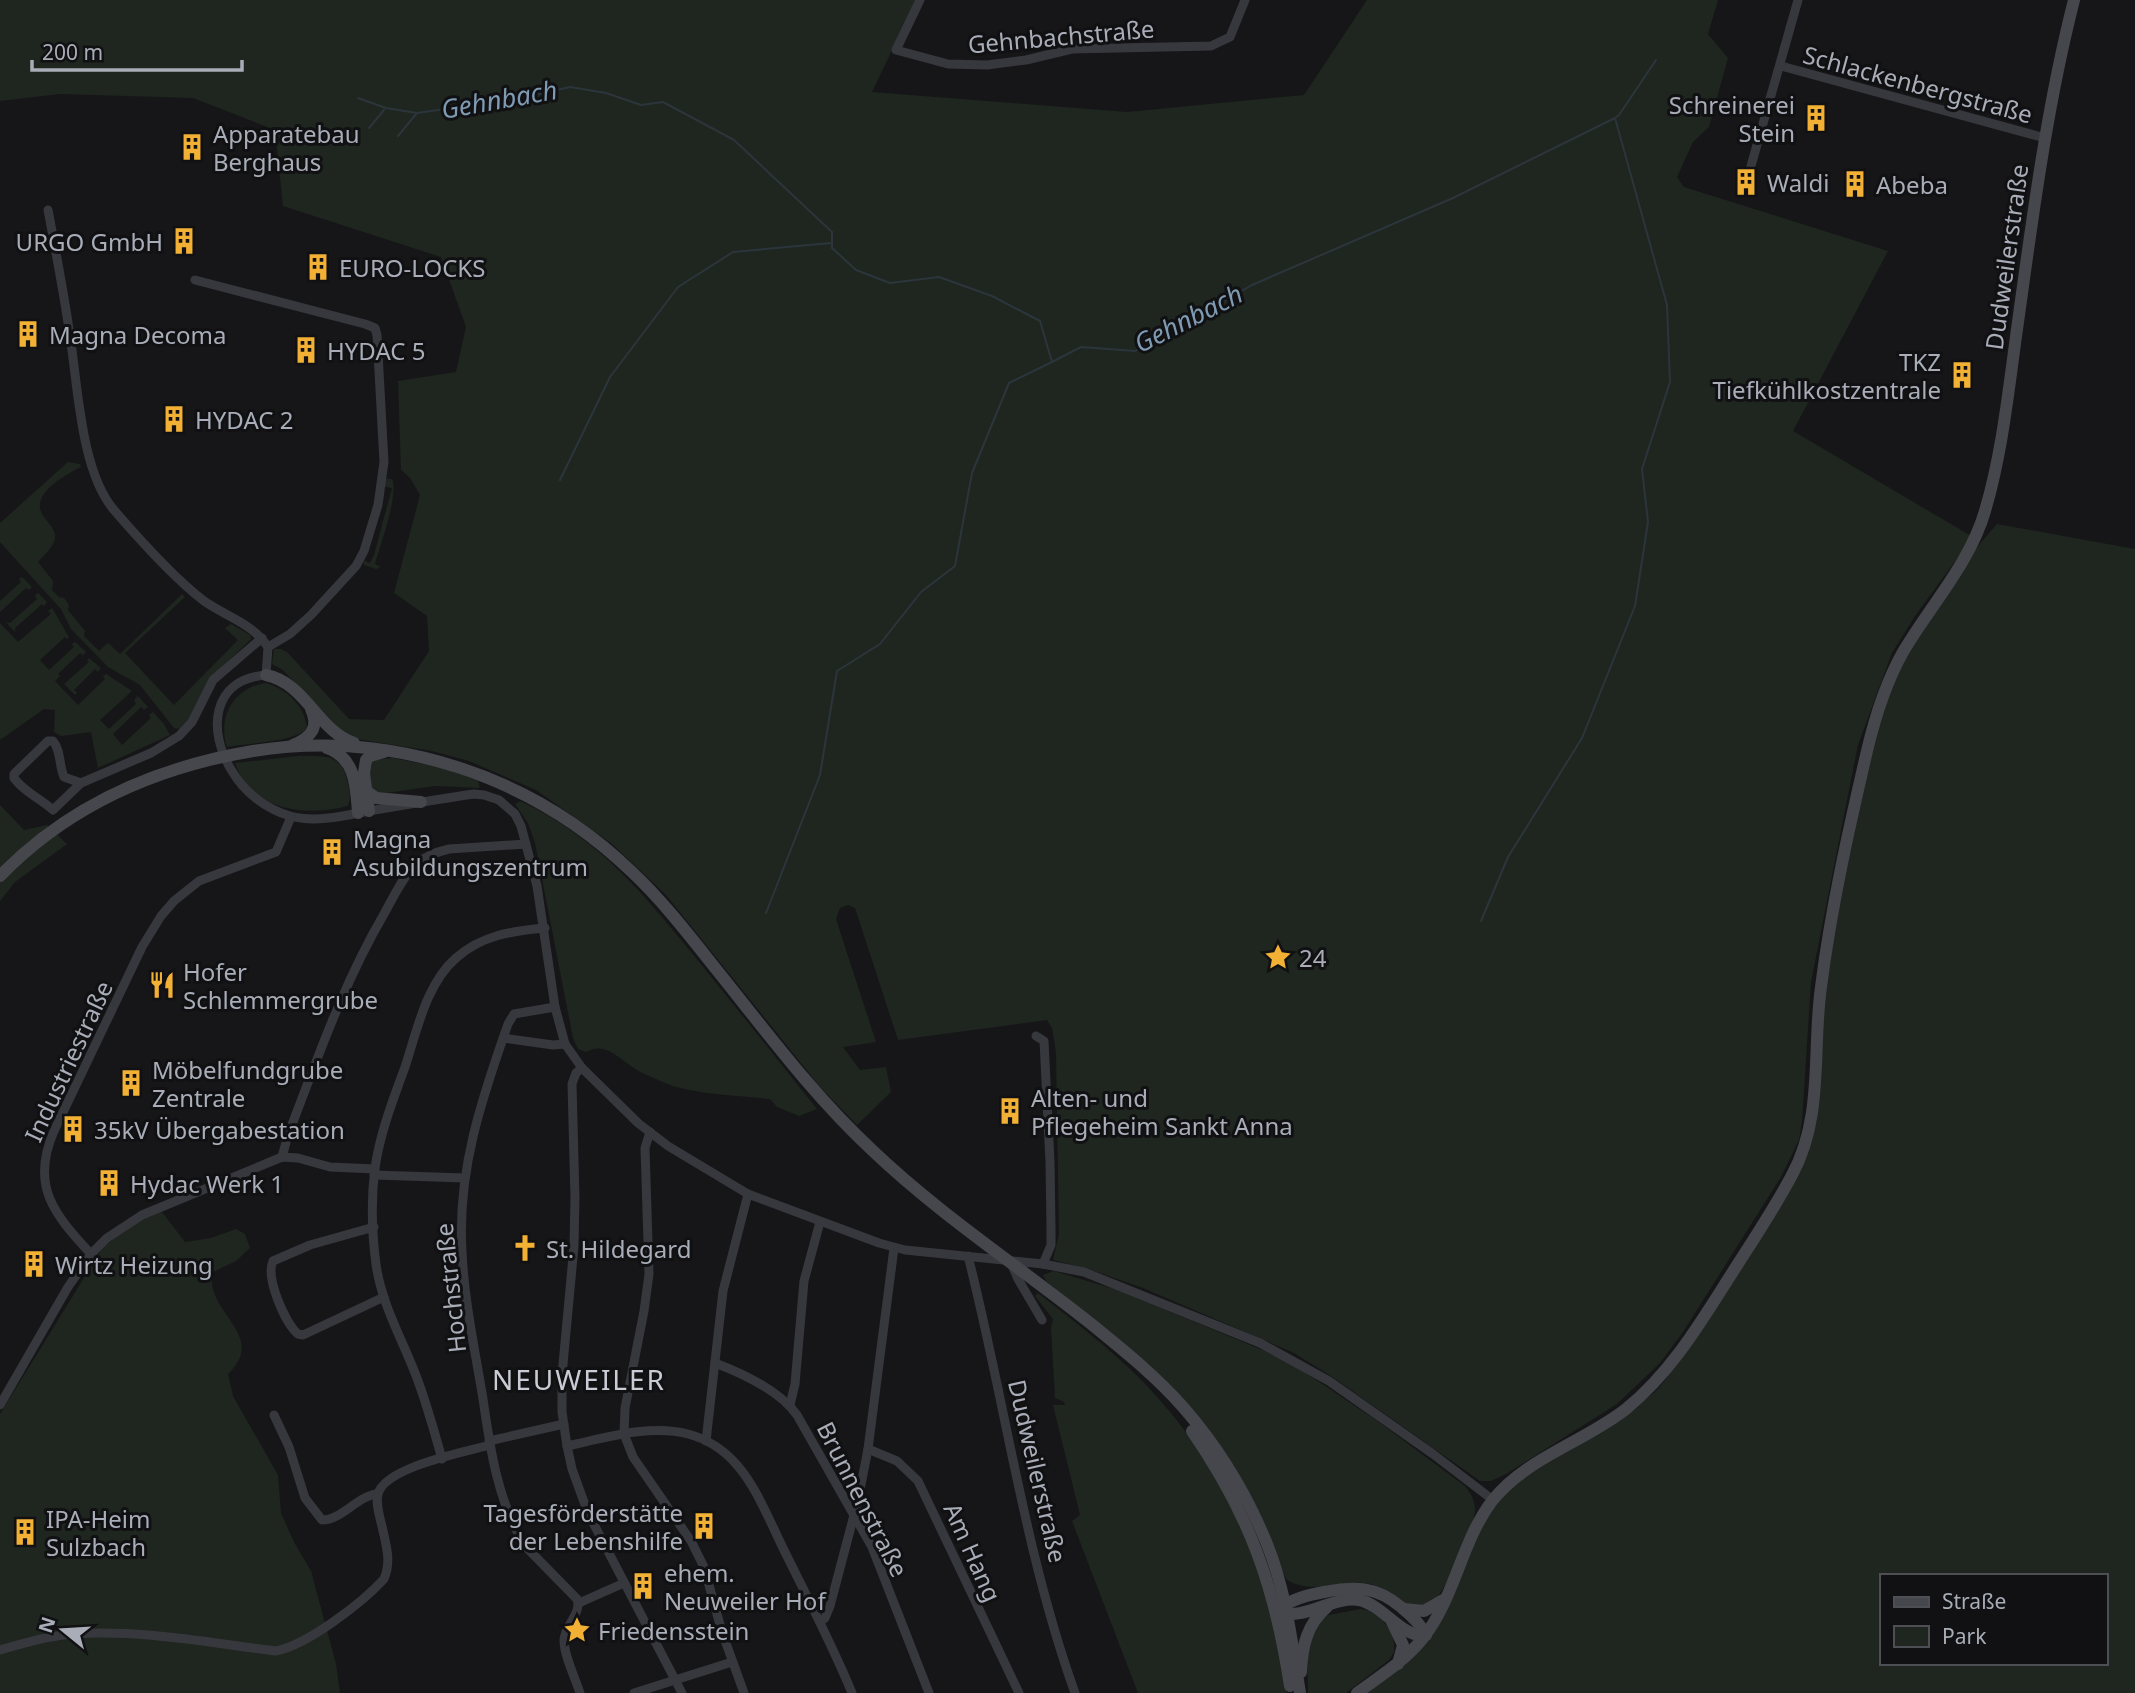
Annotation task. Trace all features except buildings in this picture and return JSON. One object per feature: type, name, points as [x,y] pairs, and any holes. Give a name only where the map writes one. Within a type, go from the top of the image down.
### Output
[{"type":"main road","name":"Dudweilerstraße","points":[[1357,1693],[1398,1664],[1426,1635],[1445,1599],[1475,1529],[1493,1500],[1517,1477],[1541,1460],[1620,1413],[1664,1372],[1708,1310],[1802,1156],[1813,1113],[1818,1014],[1827,945],[1873,727],[1899,659],[1967,553],[1983,520],[1993,481],[2045,138],[2057,68],[2074,0]]},
{"type":"main road","points":[[266,675],[288,682],[338,736],[364,747]]},
{"type":"main road","points":[[286,747],[303,741],[314,729],[316,719],[308,704]]},
{"type":"main road","points":[[317,745],[338,752],[349,764],[364,812]]},
{"type":"main road","points":[[0,876],[47,834],[88,807],[131,785],[207,760],[286,747],[364,747],[451,764],[504,784],[555,812],[599,843],[634,873],[804,1078],[870,1148],[941,1210],[1124,1351],[1182,1405],[1218,1453],[1258,1524],[1277,1576],[1292,1693]]},
{"type":"main road","points":[[364,812],[366,760],[375,754],[395,751]]},
{"type":"main road","points":[[366,791],[376,799],[421,802]]},
{"type":"main road","points":[[1124,1351],[1177,1411],[1222,1477],[1255,1544],[1282,1610],[1301,1693]]},
{"type":"main road","points":[[1277,1576],[1295,1590],[1314,1594]]},
{"type":"main road","points":[[1282,1610],[1314,1594],[1346,1587],[1367,1588],[1387,1595],[1418,1622],[1426,1635]]},
{"type":"main road","points":[[1404,1609],[1424,1611],[1445,1599]]},
{"type":"main road","points":[[1282,1610],[1359,1600],[1372,1605],[1413,1635],[1426,1635]]},
{"type":"main road","points":[[1301,1693],[1301,1666],[1308,1631],[1331,1603]]},
{"type":"main road","points":[[1387,1616],[1402,1640],[1398,1664]]},
{"type":"street","name":"Gehnbachstraße","points":[[920,0],[896,50],[948,64],[987,65],[1072,50],[1211,46],[1230,37],[1245,0]]},
{"type":"street","name":"Schlackenbergstraße","points":[[1751,166],[1798,0]]},
{"type":"street","name":"Schlackenbergstraße","points":[[1781,66],[2045,138]]},
{"type":"street","points":[[48,210],[93,477],[103,495],[184,584],[205,601],[246,624],[268,647],[266,675],[243,679],[232,687],[220,707],[217,731],[227,763],[239,781],[267,806],[291,817],[323,818],[474,794],[484,794],[499,800],[515,814],[526,844],[545,928],[555,1007],[565,1044],[582,1068],[650,1132],[676,1151],[748,1194],[894,1248],[1043,1264],[1084,1272],[1284,1354],[1329,1381],[1493,1500]]},
{"type":"street","points":[[195,280],[365,324],[375,328],[377,335],[384,462],[378,505],[365,551],[355,566],[310,615],[290,634],[268,647]]},
{"type":"street","points":[[80,783],[64,777],[60,769],[57,746],[53,741],[48,741],[14,774],[15,780],[27,793],[39,798],[53,810],[80,783],[151,753],[179,736],[192,722],[213,680],[262,638]]},
{"type":"street","name":"Industriestraße","points":[[91,1254],[51,1204],[43,1173],[44,1158],[54,1131],[142,947],[161,916],[174,901],[199,881],[276,852],[291,817]]},
{"type":"street","points":[[282,1157],[288,1135],[350,979],[408,873],[426,856],[449,849],[526,844]]},
{"type":"street","points":[[442,1459],[424,1398],[384,1297],[376,1264],[375,1172],[386,1122],[437,981],[455,958],[483,940],[516,931],[545,928]]},
{"type":"street","name":"Hochstraße","points":[[555,1007],[514,1014],[511,1018],[474,1128],[465,1178],[461,1229],[463,1261],[489,1443],[503,1495],[519,1536],[531,1554],[566,1586],[579,1603]]},
{"type":"street","points":[[1036,1035],[1044,1041],[1050,1162],[1051,1245],[1043,1264]]},
{"type":"street","points":[[503,1038],[553,1045],[565,1044]]},
{"type":"street","points":[[582,1068],[576,1073],[572,1084],[575,1234],[562,1375],[567,1446],[587,1513],[682,1693]]},
{"type":"street","points":[[650,1132],[645,1148],[648,1283],[625,1408],[624,1434],[633,1457],[691,1541],[711,1590],[744,1693]]},
{"type":"street","points":[[0,1405],[68,1287],[91,1254],[107,1238],[142,1215],[282,1157],[298,1158],[330,1167],[465,1178]]},
{"type":"street","points":[[706,1441],[726,1274],[748,1194]]},
{"type":"street","points":[[790,1405],[795,1384],[804,1281],[820,1222]]},
{"type":"street","points":[[374,1227],[310,1245],[274,1261],[270,1271],[279,1302],[298,1334],[303,1335],[384,1297]]},
{"type":"street","points":[[820,1622],[830,1606],[854,1518],[868,1449],[894,1248]]},
{"type":"street","name":"Dudweilerstraße","points":[[968,1256],[1019,1494],[1075,1693]]},
{"type":"street","points":[[1011,1261],[1018,1279],[1042,1320]]},
{"type":"street","name":"Brunnenstraße","points":[[715,1363],[769,1390],[790,1405],[805,1427],[872,1548],[929,1693]]},
{"type":"street","points":[[274,1415],[289,1447],[305,1498],[322,1520],[330,1520],[364,1498],[377,1494],[392,1475],[489,1443],[564,1424]]},
{"type":"street","points":[[567,1446],[624,1434],[661,1431],[678,1432],[706,1441],[725,1452],[746,1477],[820,1622],[852,1693]]},
{"type":"street","name":"Am Hang","points":[[868,1449],[897,1461],[908,1469],[922,1488],[1015,1691]]},
{"type":"street","points":[[0,1650],[50,1637],[90,1634],[119,1634],[276,1651],[291,1646],[333,1621],[384,1579],[388,1560],[377,1494]]},
{"type":"street","points":[[580,1693],[564,1643],[565,1634],[579,1603],[624,1583]]},
{"type":"street","points":[[634,1693],[732,1662]]},
{"type":"green space","points":[[0,0],[916,0],[872,92],[1127,112],[1304,95],[1367,0],[1718,0],[1708,34],[1728,58],[1709,127],[1693,142],[1677,177],[1684,187],[1888,251],[1793,431],[1973,537],[1915,616],[1892,653],[1858,745],[1811,982],[1799,1140],[1781,1177],[1683,1332],[1660,1363],[1617,1404],[1506,1474],[1491,1481],[1480,1481],[1294,1353],[1143,1288],[1089,1269],[1053,1260],[1059,1234],[1056,1052],[1052,1028],[1047,1020],[898,1040],[855,908],[848,905],[840,908],[836,919],[876,1042],[843,1047],[860,1070],[886,1067],[891,1092],[857,1125],[821,1088],[666,895],[612,844],[536,790],[469,761],[432,751],[344,737],[283,670],[272,664],[274,649],[287,652],[349,719],[384,720],[429,651],[427,616],[394,593],[420,495],[410,478],[401,470],[398,381],[456,372],[466,327],[441,257],[283,206],[275,130],[193,98],[60,94],[0,101]]},
{"type":"green space","points":[[68,462],[80,464],[81,467],[48,489],[40,502],[41,512],[54,531],[55,538],[50,550],[38,562],[53,581],[52,590],[64,598],[69,605],[68,610],[85,631],[84,636],[99,651],[108,643],[120,654],[182,594],[185,597],[125,653],[174,705],[238,640],[225,628],[231,624],[250,635],[251,639],[210,679],[189,721],[181,729],[174,728],[140,685],[108,667],[71,629],[61,609],[0,542],[0,523]]},
{"type":"green space","points":[[382,478],[392,479],[393,496],[375,564],[381,567],[376,569],[364,565],[363,560],[370,563],[374,555],[392,488],[381,486]]},
{"type":"green space","points":[[1997,524],[2135,549],[2135,1693],[1366,1693],[1405,1665],[1477,1532],[1498,1499],[1523,1478],[1634,1410],[1659,1388],[1685,1353],[1799,1173],[1830,946],[1875,735],[1897,672],[1976,548]]},
{"type":"green space","points":[[22,577],[32,587],[29,590],[26,588],[0,612],[0,601],[21,582],[19,579]]},
{"type":"green space","points":[[38,593],[47,602],[15,628],[15,632],[6,622],[10,623],[37,599],[35,596]]},
{"type":"green space","points":[[52,608],[69,637],[65,637],[40,660],[49,670],[74,647],[72,644],[75,642],[86,652],[83,655],[80,653],[58,674],[60,676],[55,681],[78,705],[105,679],[103,676],[106,674],[132,691],[100,720],[109,729],[136,704],[134,700],[138,696],[148,707],[144,710],[141,707],[113,734],[122,745],[151,718],[149,715],[153,712],[170,735],[98,768],[91,732],[61,736],[54,732],[55,710],[44,709],[0,740],[0,623],[18,642],[51,614],[48,611]]},
{"type":"green space","points":[[89,658],[101,668],[98,672],[95,669],[74,690],[77,693],[75,695],[64,684],[89,662]]},
{"type":"green space","points":[[266,683],[281,689],[294,699],[303,713],[307,728],[302,733],[283,739],[227,747],[224,725],[231,705],[245,690]]},
{"type":"green space","points":[[298,756],[331,758],[342,767],[350,795],[348,806],[315,811],[282,807],[253,792],[235,763]]},
{"type":"green space","points":[[393,758],[444,768],[478,781],[480,788],[435,786],[372,795],[369,765],[373,760]]},
{"type":"green space","points":[[520,801],[575,833],[620,871],[700,963],[817,1109],[799,1116],[777,1107],[770,1099],[684,1089],[643,1073],[606,1050],[600,1048],[586,1052],[578,1049],[573,1038],[535,843],[528,823],[515,804]]},
{"type":"green space","points":[[0,805],[24,830],[47,825],[67,844],[15,882],[0,901]]},
{"type":"green space","points":[[162,1212],[185,1242],[211,1238],[236,1229],[245,1234],[250,1248],[236,1261],[213,1272],[212,1287],[217,1300],[241,1340],[242,1351],[238,1362],[228,1374],[233,1396],[278,1475],[281,1513],[311,1571],[336,1664],[340,1693],[0,1693],[0,1414],[100,1252],[128,1228]]},
{"type":"green space","points":[[1054,1271],[1117,1290],[1265,1351],[1300,1369],[1376,1420],[1465,1486],[1474,1503],[1474,1518],[1457,1562],[1435,1600],[1429,1605],[1413,1606],[1371,1584],[1307,1587],[1287,1580],[1221,1452],[1078,1308],[1046,1281],[1043,1275]]},
{"type":"green space","points":[[1038,1293],[1129,1368],[1167,1408],[1216,1478],[1230,1502],[1259,1570],[1273,1622],[1287,1693],[1138,1693],[1072,1521],[1080,1515],[1053,1405],[1065,1405],[1055,1398],[1051,1328],[1053,1319],[1035,1296]]},
{"type":"green space","points":[[1360,1609],[1381,1618],[1386,1624],[1394,1644],[1394,1652],[1389,1660],[1346,1693],[1308,1693],[1307,1643],[1324,1616]]},
{"type":"waterway","name":"Gehnbach","points":[[358,98],[386,108],[417,113],[516,99],[570,87],[606,93],[641,105],[663,102],[734,140],[832,232],[832,248],[856,270],[890,283],[939,277],[992,296],[1040,321],[1052,362],[1081,347],[1135,351],[1252,285],[1453,198],[1615,118],[1656,60]]},
{"type":"waterway","points":[[369,128],[384,110]]},
{"type":"waterway","points":[[398,136],[417,113]]},
{"type":"waterway","points":[[1481,921],[1508,857],[1582,738],[1635,606],[1648,522],[1642,469],[1670,382],[1667,305],[1615,118]]},
{"type":"waterway","points":[[560,480],[610,377],[678,287],[733,252],[831,243]]},
{"type":"waterway","points":[[766,913],[820,775],[837,671],[880,644],[921,592],[955,566],[972,473],[1009,383],[1052,362]]},
{"type":"place","name":"Schreinerei Stein","points":[[1816,118]]},
{"type":"place","name":"Apparatebau Berghaus","points":[[192,147]]},
{"type":"place","name":"Waldi","points":[[1746,182]]},
{"type":"place","name":"Abeba","points":[[1855,184]]},
{"type":"place","name":"URGO GmbH","points":[[184,241]]},
{"type":"place","name":"EURO-LOCKS","points":[[318,267]]},
{"type":"place","name":"Magna Decoma","points":[[28,334]]},
{"type":"place","name":"HYDAC 5","points":[[306,350]]},
{"type":"place","name":"TKZ Tiefkühlkostzentrale","points":[[1962,375]]},
{"type":"place","name":"HYDAC 2","points":[[174,419]]},
{"type":"place","name":"Magna Asubildungszentrum","points":[[332,852]]},
{"type":"place","name":"24","points":[[1278,957]]},
{"type":"place","name":"Hofer Schlemmergrube","points":[[162,985]]},
{"type":"place","name":"Möbelfundgrube Zentrale","points":[[131,1083]]},
{"type":"place","name":"Alten- und Pflegeheim Sankt Anna","points":[[1010,1111]]},
{"type":"place","name":"35kV Übergabestation","points":[[73,1129]]},
{"type":"place","name":"Hydac Werk 1","points":[[109,1183]]},
{"type":"place","name":"St. Hildegard","points":[[525,1248]]},
{"type":"place","name":"Wirtz Heizung","points":[[34,1264]]},
{"type":"place","name":"Tagesförderstätte der Lebenshilfe","points":[[704,1526]]},
{"type":"place","name":"IPA-Heim Sulzbach","points":[[25,1532]]},
{"type":"place","name":"ehem. Neuweiler Hof","points":[[643,1586]]},
{"type":"place","name":"Friedensstein","points":[[577,1630]]},
{"type":"district","name":"NEUWEILER","points":[[579,1379]]}]
